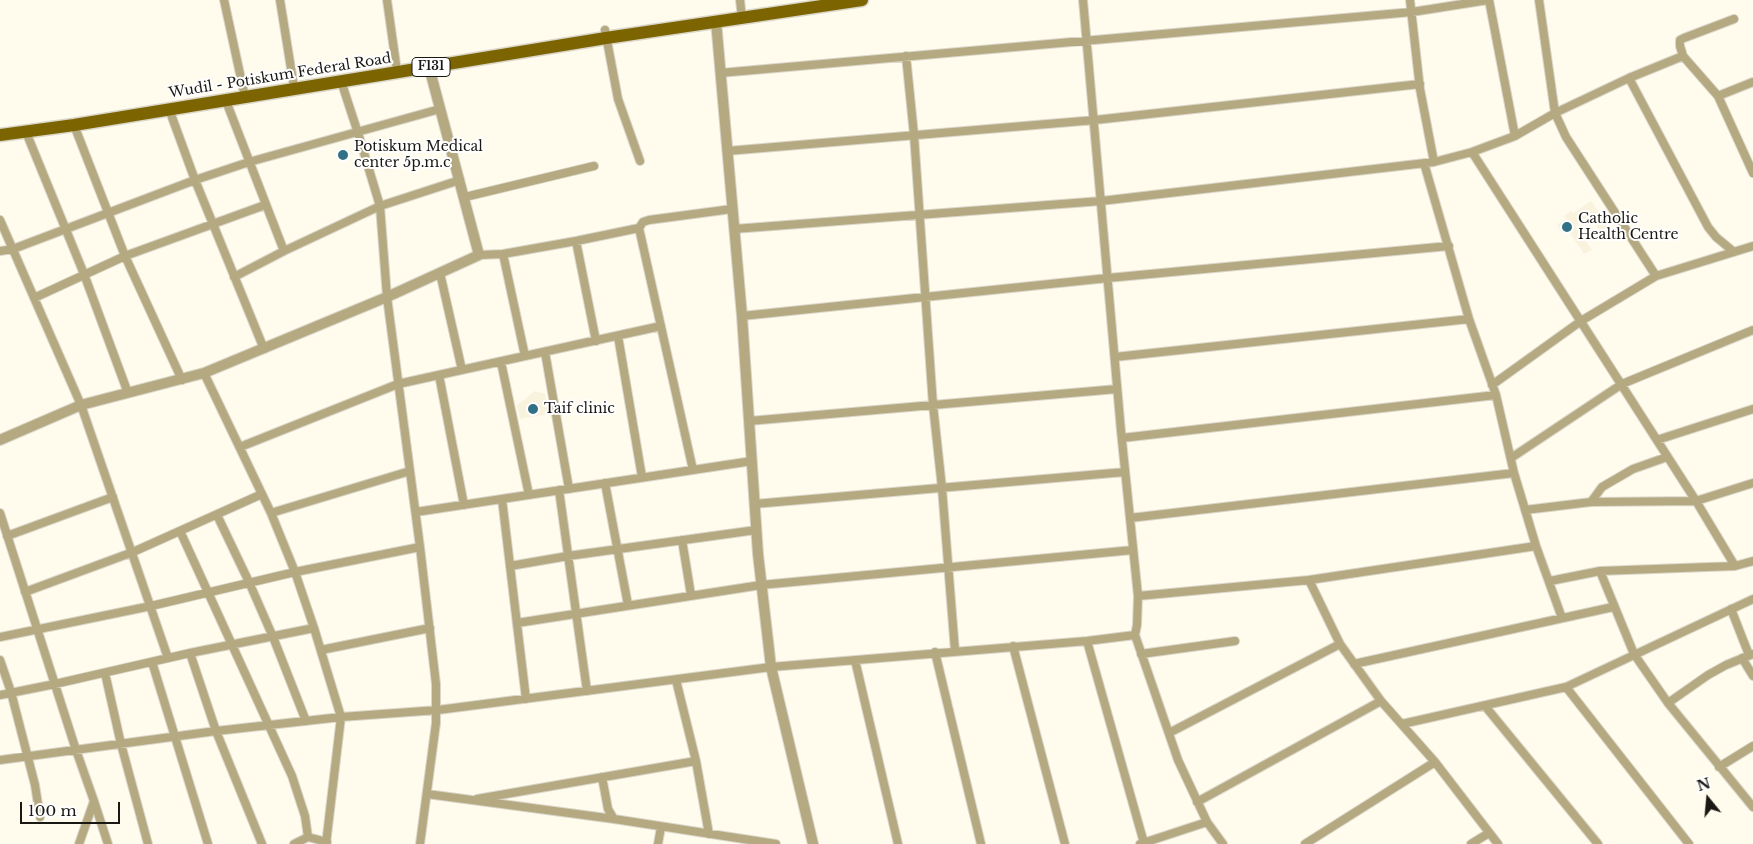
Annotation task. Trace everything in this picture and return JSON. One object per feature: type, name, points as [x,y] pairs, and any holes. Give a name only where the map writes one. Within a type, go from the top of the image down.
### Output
[{"type":"main road","name":"Wudil - Potiskum Federal Road","points":[[0,127],[341,81],[429,67],[741,9],[808,0]]},
{"type":"main road","name":"Wudil - Potiskum Federal Road","points":[[0,134],[74,125],[226,101],[244,93],[293,81],[396,64],[605,34],[716,21],[741,9],[862,0]]},
{"type":"street","points":[[224,0],[244,93]]},
{"type":"street","points":[[280,0],[293,81]]},
{"type":"street","points":[[387,0],[396,64]]},
{"type":"street","points":[[1083,0],[1125,472],[1138,596],[1135,635],[1178,760],[1207,822],[1223,844]]},
{"type":"street","points":[[1410,0],[1420,84],[1434,162]]},
{"type":"street","points":[[720,73],[1412,12],[1488,0],[1515,136]]},
{"type":"street","points":[[1539,0],[1555,113],[1566,137],[1656,276]]},
{"type":"street","points":[[1734,19],[1680,40],[1683,56],[1718,96],[1753,173]]},
{"type":"street","points":[[716,21],[742,316],[761,585],[771,667],[814,844]]},
{"type":"street","points":[[605,34],[618,99],[640,161]]},
{"type":"street","points":[[906,56],[914,135],[933,405],[942,488],[955,651]]},
{"type":"street","points":[[734,229],[1102,201],[1434,162],[1472,152],[1515,136],[1555,113],[1683,56]]},
{"type":"street","points":[[429,67],[479,255]]},
{"type":"street","points":[[1630,78],[1708,227],[1716,237],[1734,252]]},
{"type":"street","points":[[341,81],[380,206],[387,297],[430,628],[438,710],[420,844]]},
{"type":"street","points":[[1718,96],[1753,82]]},
{"type":"street","points":[[727,151],[1095,120],[1420,84]]},
{"type":"street","points":[[226,101],[284,251]]},
{"type":"street","points":[[168,109],[212,224],[264,349]]},
{"type":"street","points":[[0,251],[13,249],[195,180],[249,162],[440,110]]},
{"type":"street","points":[[74,125],[125,256],[182,380]]},
{"type":"street","points":[[26,132],[84,274],[128,393]]},
{"type":"street","points":[[1472,152],[1622,384],[1735,566]]},
{"type":"street","points":[[1424,163],[1470,319],[1496,396],[1514,473],[1525,510],[1562,618]]},
{"type":"street","points":[[465,197],[594,166]]},
{"type":"street","points":[[234,277],[284,251],[380,206],[460,180]]},
{"type":"street","points":[[34,298],[125,256],[265,205]]},
{"type":"street","points":[[0,440],[81,405],[204,373],[387,297],[479,255],[503,254],[576,242],[639,228],[643,222],[649,220],[732,209]]},
{"type":"street","points":[[0,220],[81,405],[168,658]]},
{"type":"street","points":[[639,228],[693,470]]},
{"type":"street","points":[[576,242],[596,340]]},
{"type":"street","points":[[742,316],[1108,278],[1449,246]]},
{"type":"street","points":[[1492,385],[1581,321],[1656,276],[1753,246]]},
{"type":"street","points":[[503,254],[526,356]]},
{"type":"street","points":[[440,273],[462,370]]},
{"type":"street","points":[[1115,357],[1470,319]]},
{"type":"street","points":[[240,447],[398,384],[661,326]]},
{"type":"street","points":[[1511,458],[1622,384],[1753,330]]},
{"type":"street","points":[[618,336],[642,477]]},
{"type":"street","points":[[545,352],[569,488]]},
{"type":"street","points":[[501,362],[529,494]]},
{"type":"street","points":[[204,373],[272,513],[314,628],[341,717],[326,843],[308,837],[294,844]]},
{"type":"street","points":[[439,375],[464,504]]},
{"type":"street","points":[[749,421],[1118,389]]},
{"type":"street","points":[[1122,438],[1496,396]]},
{"type":"street","points":[[1657,440],[1753,409]]},
{"type":"street","points":[[1591,502],[1602,487],[1633,469],[1667,456]]},
{"type":"street","points":[[416,512],[752,461]]},
{"type":"street","points":[[272,513],[410,471]]},
{"type":"street","points":[[754,504],[1125,472]]},
{"type":"street","points":[[1130,518],[1514,473]]},
{"type":"street","points":[[605,483],[628,605]]},
{"type":"street","points":[[1525,510],[1591,502],[1696,501],[1753,483]]},
{"type":"street","points":[[558,490],[587,691]]},
{"type":"street","points":[[25,592],[133,552],[262,494]]},
{"type":"street","points":[[7,536],[113,496]]},
{"type":"street","points":[[502,499],[526,699]]},
{"type":"street","points":[[0,513],[36,629],[108,844]]},
{"type":"street","points":[[217,515],[250,582],[306,721]]},
{"type":"street","points":[[510,566],[756,530]]},
{"type":"street","points":[[180,531],[295,783],[305,816],[308,837]]},
{"type":"street","points":[[682,540],[691,595]]},
{"type":"street","points":[[1138,596],[1309,580],[1536,546]]},
{"type":"street","points":[[0,637],[151,606],[295,572],[420,547]]},
{"type":"street","points":[[517,623],[761,585],[1133,550]]},
{"type":"street","points":[[1550,581],[1600,571],[1735,566],[1753,560]]},
{"type":"street","points":[[1600,571],[1613,607],[1634,654],[1668,704],[1753,807]]},
{"type":"street","points":[[1309,580],[1340,644],[1354,664],[1381,701],[1435,762],[1498,844]]},
{"type":"street","points":[[1402,724],[1566,687],[1753,599]]},
{"type":"street","points":[[1354,664],[1613,607]]},
{"type":"street","points":[[1731,609],[1753,676]]},
{"type":"street","points":[[0,695],[314,628]]},
{"type":"street","points":[[321,650],[430,628]]},
{"type":"street","points":[[0,760],[28,758],[216,731],[341,717],[438,710],[771,667],[934,652],[1087,641],[1135,635]]},
{"type":"street","points":[[1087,641],[1142,843],[1207,822]]},
{"type":"street","points":[[1141,654],[1235,641]]},
{"type":"street","points":[[1169,732],[1340,644]]},
{"type":"street","points":[[1014,646],[1065,844]]},
{"type":"street","points":[[934,652],[981,844]]},
{"type":"street","points":[[190,653],[216,731],[262,844]]},
{"type":"street","points":[[1668,704],[1708,675],[1748,656]]},
{"type":"street","points":[[0,660],[11,692],[35,785],[40,817]]},
{"type":"street","points":[[855,660],[898,844]]},
{"type":"street","points":[[152,662],[208,844]]},
{"type":"street","points":[[105,672],[148,844]]},
{"type":"street","points":[[676,680],[696,761],[709,834]]},
{"type":"street","points":[[1566,687],[1689,844]]},
{"type":"street","points":[[1197,802],[1381,701]]},
{"type":"street","points":[[1485,706],[1598,844]]},
{"type":"street","points":[[1719,767],[1753,746]]},
{"type":"street","points":[[470,800],[696,761]]},
{"type":"street","points":[[1305,844],[1435,762]]},
{"type":"street","points":[[602,777],[608,809],[614,819]]},
{"type":"street","points":[[427,794],[614,819],[776,844]]},
{"type":"street","points":[[80,844],[94,801]]},
{"type":"street","points":[[658,844],[661,827]]},
{"type":"street","points":[[1471,844],[1489,833]]},
{"type":"shaded area","name":"Catholic Health Centre","points":[[1591,201],[1615,235],[1606,240],[1590,215],[1575,225],[1592,250],[1584,254],[1568,230],[1562,232],[1557,225],[1566,219],[1564,216],[1571,211],[1573,213]]},
{"type":"shaded area","name":"Taif clinic","points":[[535,391],[545,394],[548,414],[520,419],[517,405]]},
{"type":"place","name":"Potiskum Medical center 5p.m.c","points":[[343,155]]},
{"type":"place","name":"Catholic Health Centre","points":[[1567,227]]},
{"type":"place","name":"Taif clinic","points":[[533,409]]}]
